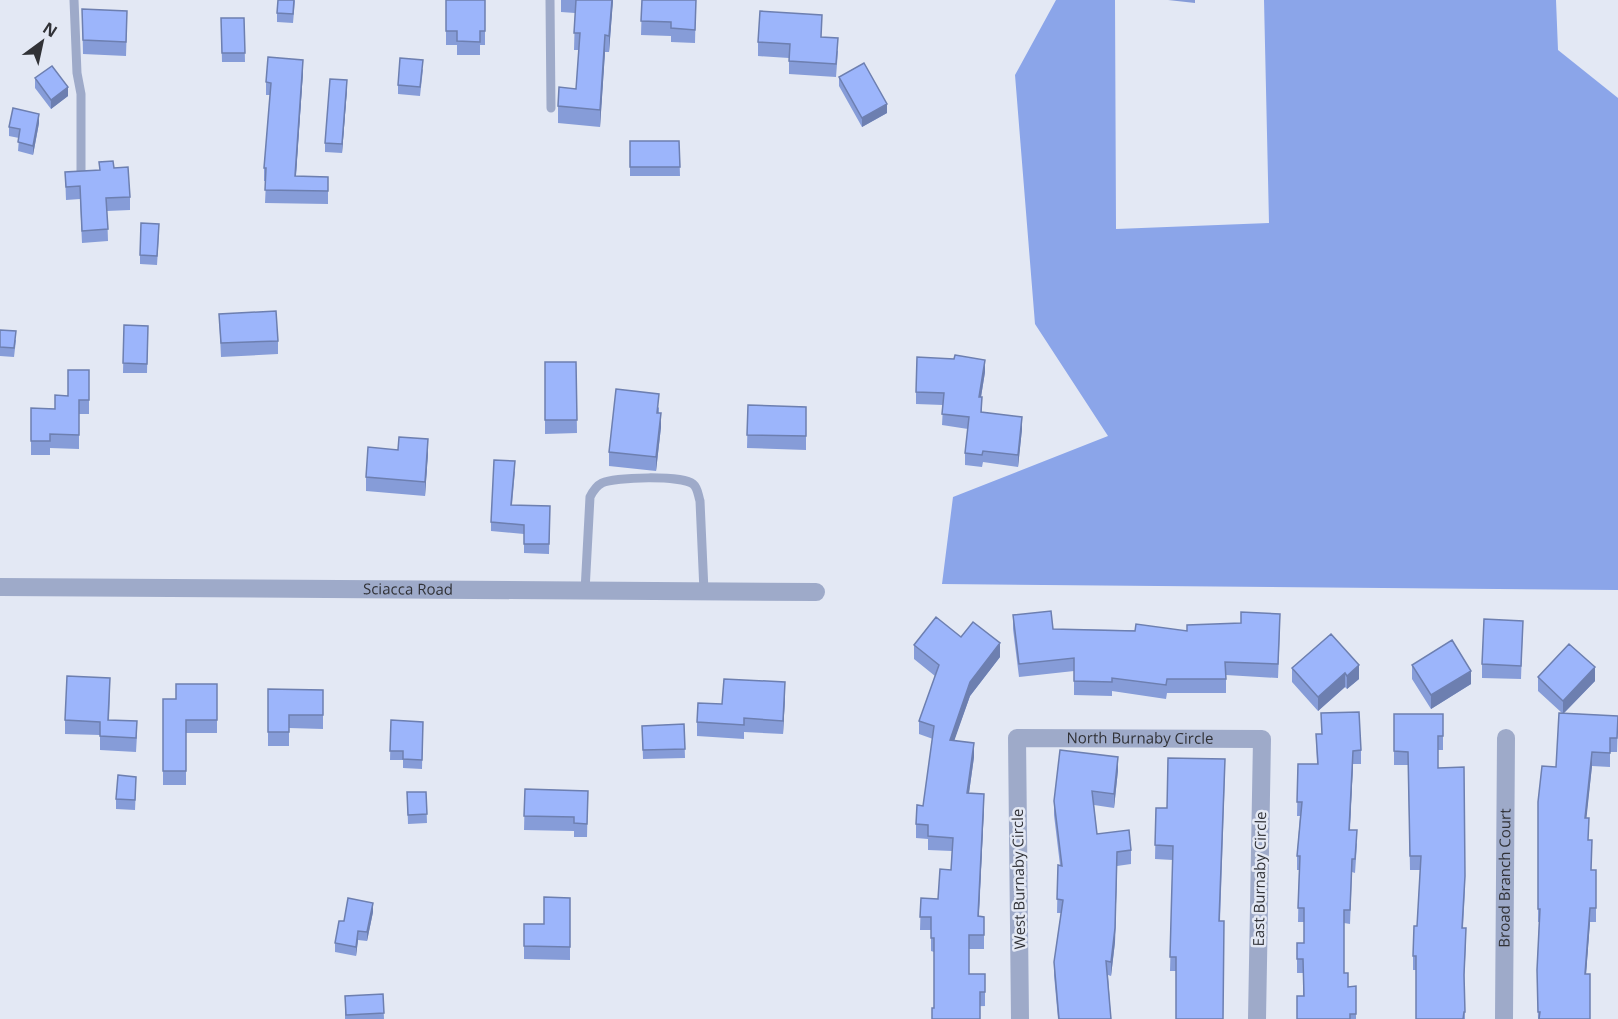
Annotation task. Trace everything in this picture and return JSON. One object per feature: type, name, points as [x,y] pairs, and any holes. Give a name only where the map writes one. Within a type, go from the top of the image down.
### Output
[{"type":"street","name":"Sciacca Road","points":[[0,587],[816,592]]},
{"type":"street","name":"North Burnaby Circle","points":[[1017,738],[1262,739]]},
{"type":"street","name":"West Burnaby Circle","points":[[1017,738],[1020,1019]]},
{"type":"street","name":"Broad Branch Court","points":[[1504,1019],[1506,738]]},
{"type":"street","name":"East Burnaby Circle","points":[[1257,1019],[1262,739]]},
{"type":"lane","points":[[74,0],[76,73],[81,94],[81,178]]},
{"type":"lane","points":[[550,0],[551,108]]},
{"type":"lane","points":[[585,591],[590,497],[595,488],[603,483],[641,479],[680,480],[691,482],[697,489],[700,501],[704,591]]},
{"type":"shaded area","points":[[1056,0],[1115,0],[1116,229],[1269,223],[1264,0],[1556,0],[1558,50],[1618,98],[1618,590],[942,584],[953,497],[1108,436],[1035,324],[1015,75]]},
{"type":"building","points":[[278,0],[294,0],[293,14],[277,13]]},
{"type":"building","points":[[446,0],[485,0],[485,31],[480,31],[480,42],[457,41],[457,31],[446,31]]},
{"type":"building","points":[[576,0],[612,0],[609,36],[605,35],[600,110],[558,106],[559,87],[576,89],[580,33],[574,33]]},
{"type":"building","points":[[642,0],[696,0],[695,30],[671,28],[671,22],[641,21]]},
{"type":"building","points":[[82,9],[127,11],[126,42],[83,40]]},
{"type":"building","points":[[760,11],[822,15],[821,37],[838,38],[836,64],[789,61],[790,44],[758,42]]},
{"type":"building","points":[[221,18],[244,18],[245,53],[222,53]]},
{"type":"building","points":[[268,57],[303,60],[295,176],[328,177],[328,191],[265,190],[266,168],[264,168],[271,83],[266,82]]},
{"type":"building","points":[[400,58],[423,60],[420,87],[398,85]]},
{"type":"building","points":[[864,63],[887,104],[862,118],[839,77]]},
{"type":"building","points":[[52,66],[68,87],[51,100],[35,78]]},
{"type":"building","points":[[330,79],[347,80],[342,144],[325,143]]},
{"type":"building","points":[[13,108],[39,114],[33,146],[18,142],[20,129],[9,127]]},
{"type":"building","points":[[630,141],[679,141],[680,167],[630,167]]},
{"type":"building","points":[[113,161],[114,168],[128,167],[130,197],[106,198],[108,229],[82,231],[80,186],[66,187],[65,172],[100,170],[99,162]]},
{"type":"building","points":[[141,223],[159,224],[157,256],[140,255]]},
{"type":"building","points":[[276,311],[278,341],[221,343],[219,314]]},
{"type":"building","points":[[124,325],[148,326],[147,364],[123,363]]},
{"type":"building","points":[[0,330],[16,331],[14,348],[0,347]]},
{"type":"building","points":[[955,355],[985,360],[979,397],[982,397],[981,412],[1022,417],[1018,455],[983,451],[982,455],[965,453],[969,417],[942,414],[944,393],[916,392],[917,357],[954,359]]},
{"type":"building","points":[[545,362],[576,362],[577,420],[545,420]]},
{"type":"building","points":[[68,370],[89,370],[89,400],[79,400],[79,435],[50,434],[50,441],[31,441],[31,408],[55,409],[55,395],[68,396]]},
{"type":"building","points":[[616,389],[659,394],[657,413],[661,413],[656,457],[609,452]]},
{"type":"building","points":[[748,405],[806,407],[806,436],[747,435]]},
{"type":"building","points":[[399,437],[428,439],[425,482],[366,477],[368,447],[398,450]]},
{"type":"building","points":[[494,460],[515,461],[511,505],[550,506],[549,544],[524,544],[524,525],[491,522]]},
{"type":"building","points":[[1051,611],[1053,629],[1135,631],[1136,624],[1187,631],[1187,625],[1241,623],[1241,612],[1280,614],[1278,664],[1225,662],[1226,679],[1167,679],[1166,685],[1112,678],[1112,682],[1074,681],[1074,658],[1019,664],[1013,615]]},
{"type":"building","points":[[936,617],[961,637],[973,622],[1000,643],[970,682],[950,740],[974,743],[967,793],[984,794],[978,916],[984,917],[984,935],[969,935],[969,974],[985,974],[985,992],[980,992],[980,1019],[932,1019],[934,938],[931,938],[931,917],[920,917],[921,898],[938,899],[940,869],[951,870],[953,838],[928,836],[928,825],[916,824],[917,805],[923,806],[934,726],[919,721],[939,665],[914,645]]},
{"type":"building","points":[[1484,619],[1523,621],[1521,666],[1482,664]]},
{"type":"building","points":[[1331,634],[1359,665],[1347,676],[1345,673],[1318,697],[1292,668]]},
{"type":"building","points":[[1452,640],[1471,671],[1431,695],[1412,665]]},
{"type":"building","points":[[1569,644],[1595,667],[1563,701],[1538,677]]},
{"type":"building","points":[[67,676],[110,678],[108,720],[137,721],[136,738],[100,736],[100,722],[65,720]]},
{"type":"building","points":[[724,679],[785,682],[783,721],[744,718],[744,725],[697,722],[698,703],[722,704]]},
{"type":"building","points":[[176,684],[217,684],[217,720],[186,720],[186,771],[163,771],[163,699],[176,699]]},
{"type":"building","points":[[268,689],[323,690],[323,715],[289,715],[289,732],[268,732]]},
{"type":"building","points":[[1359,712],[1361,750],[1353,751],[1349,830],[1357,830],[1355,859],[1352,859],[1350,910],[1344,910],[1344,973],[1348,973],[1348,987],[1356,986],[1356,1014],[1350,1014],[1350,1019],[1297,1019],[1297,996],[1304,996],[1303,959],[1297,959],[1297,943],[1304,943],[1304,908],[1298,908],[1300,856],[1297,856],[1302,802],[1297,802],[1298,764],[1318,764],[1316,734],[1322,734],[1321,713]]},
{"type":"building","points":[[1559,713],[1618,716],[1617,738],[1610,738],[1610,753],[1592,752],[1585,818],[1589,818],[1588,840],[1592,840],[1591,870],[1596,870],[1596,908],[1590,908],[1585,974],[1590,974],[1590,1019],[1539,1019],[1540,1012],[1538,1012],[1537,970],[1540,909],[1538,909],[1538,802],[1542,766],[1556,767]]},
{"type":"building","points":[[1394,714],[1443,714],[1443,736],[1438,736],[1438,768],[1464,767],[1465,876],[1462,928],[1466,928],[1463,1019],[1416,1019],[1416,956],[1413,956],[1421,856],[1410,856],[1408,752],[1394,751]]},
{"type":"building","points":[[391,720],[423,722],[422,760],[403,759],[403,751],[390,751]]},
{"type":"building","points":[[684,724],[685,749],[643,750],[642,726]]},
{"type":"building","points":[[1060,750],[1118,757],[1114,794],[1092,791],[1097,834],[1129,830],[1131,850],[1117,852],[1115,928],[1111,962],[1106,961],[1111,1019],[1059,1019],[1054,962],[1063,900],[1057,899],[1058,865],[1062,866],[1054,801]]},
{"type":"building","points":[[1168,758],[1225,759],[1219,921],[1224,921],[1223,1019],[1176,1019],[1176,957],[1170,957],[1173,846],[1155,845],[1156,808],[1167,808]]},
{"type":"building","points":[[118,775],[136,777],[135,800],[116,799]]},
{"type":"building","points":[[525,789],[588,791],[587,824],[574,823],[574,817],[524,816]]},
{"type":"building","points":[[407,792],[426,792],[427,814],[408,815]]},
{"type":"building","points":[[544,897],[570,898],[570,947],[524,946],[524,924],[544,924]]},
{"type":"building","points":[[348,898],[373,903],[367,932],[358,931],[356,947],[335,943],[339,921],[344,921]]},
{"type":"building","points":[[383,994],[384,1013],[346,1015],[345,996]]}]
